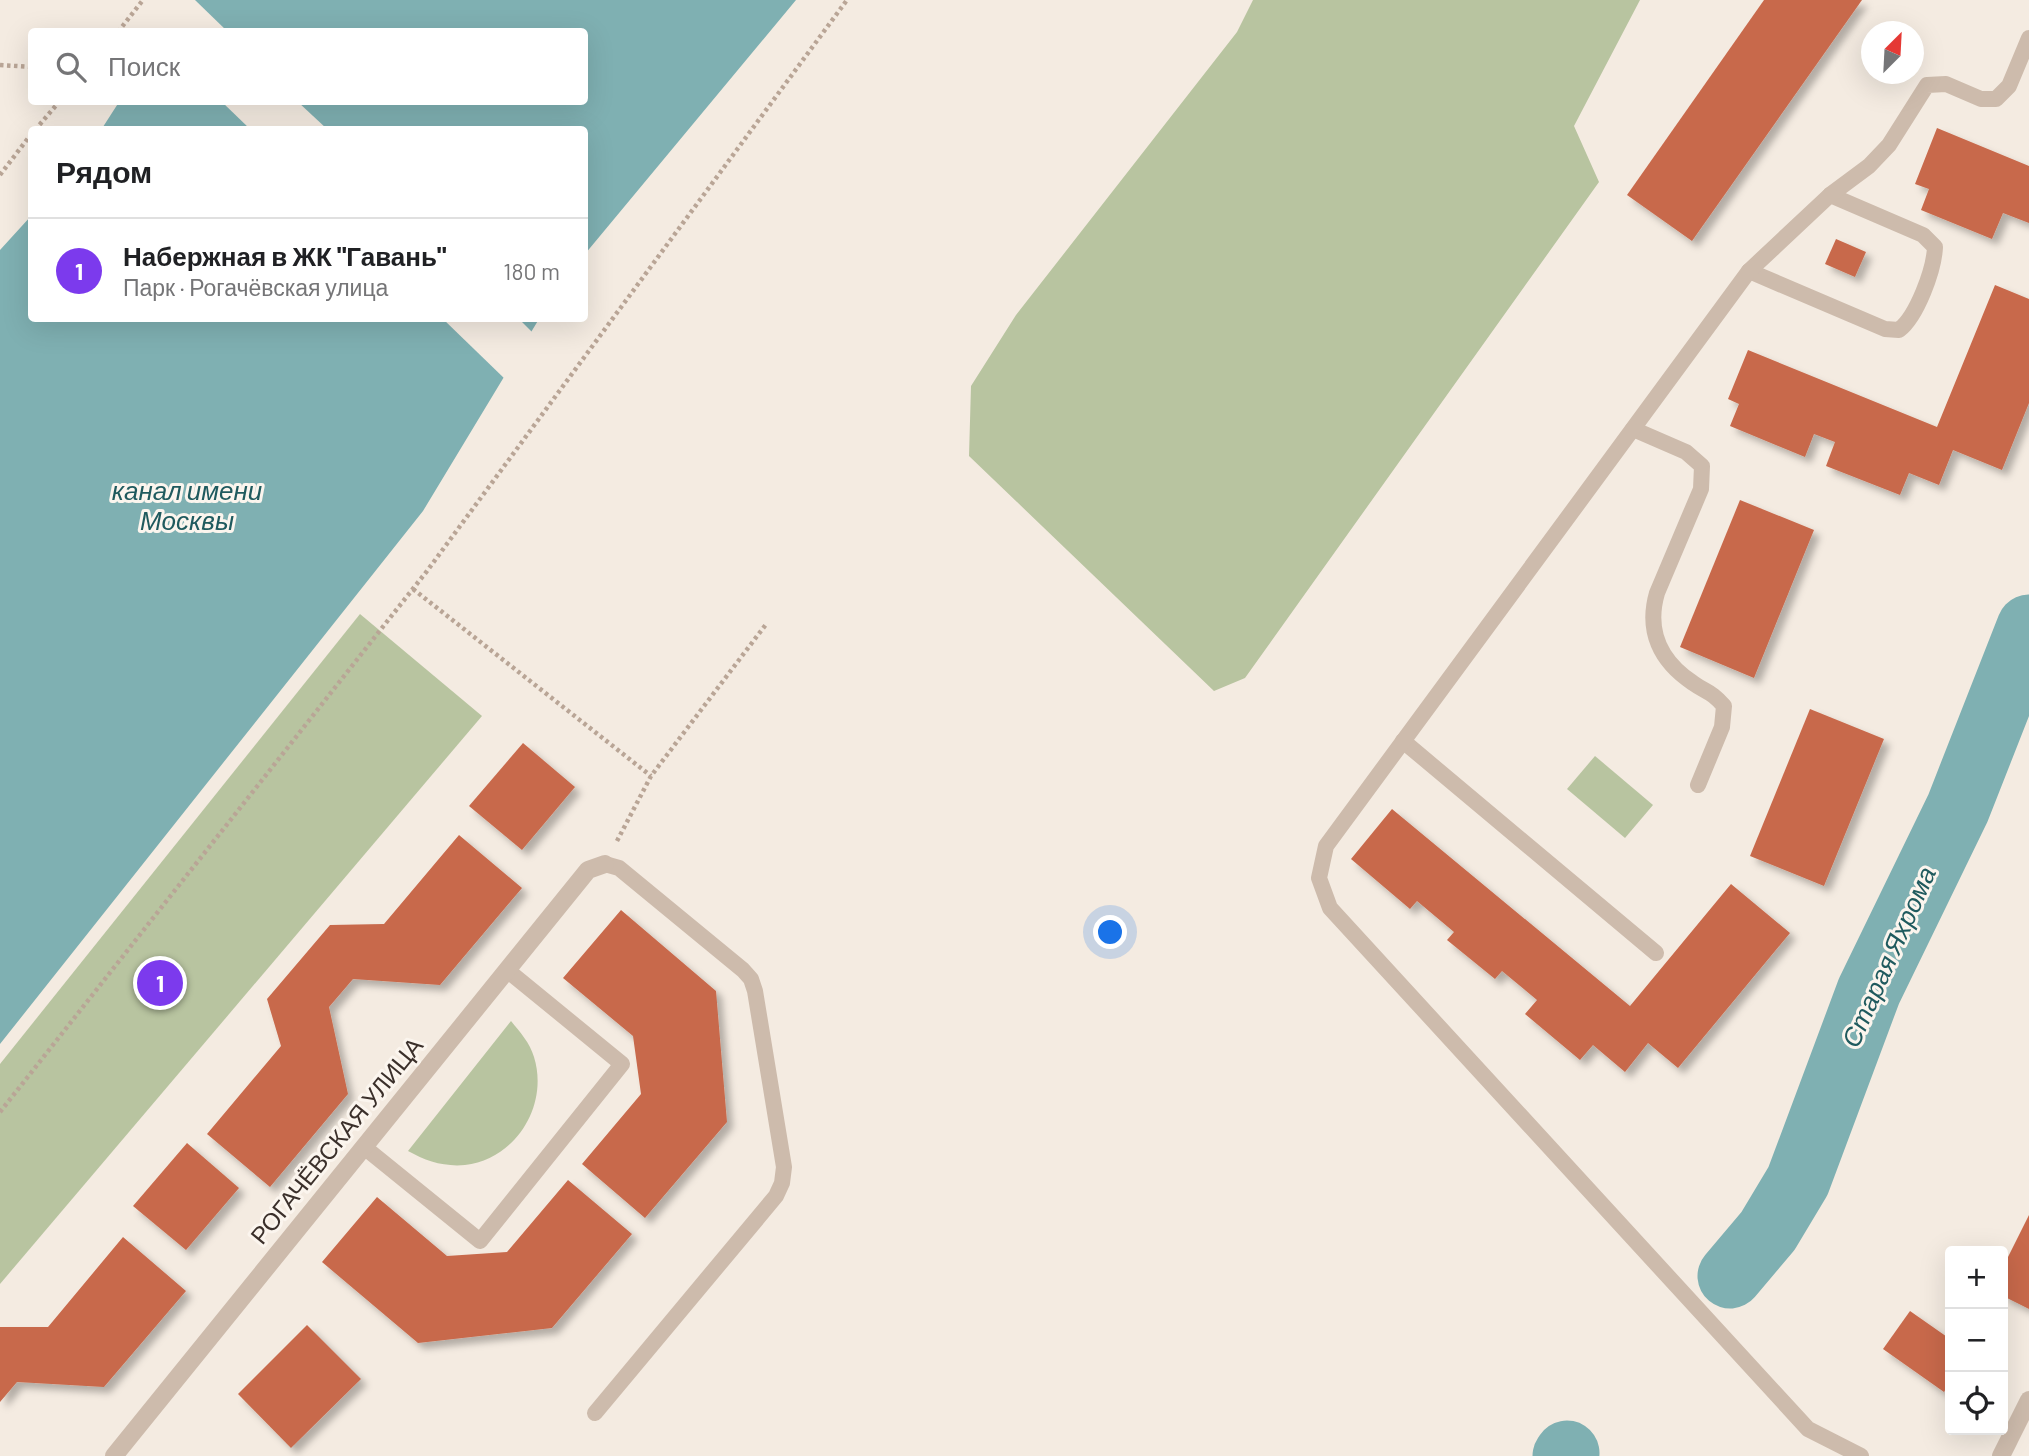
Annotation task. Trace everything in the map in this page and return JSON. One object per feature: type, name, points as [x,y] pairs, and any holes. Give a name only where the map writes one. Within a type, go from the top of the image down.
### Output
[{"type":"street","name":"РОГАЧЁВСКАЯ УЛИЦА","points":[[114,1456],[588,870],[605,864]]},
{"type":"street","points":[[2001,1456],[2029,1400]]},
{"type":"lane","points":[[1861,1456],[1808,1429],[1330,908],[1319,878],[1326,846],[1749,271],[1830,195],[1869,166],[1889,145],[1927,85],[1946,84],[1981,99],[1996,99],[2009,86],[2029,38]]},
{"type":"lane","points":[[1749,271],[1885,329],[1899,330],[1909,322],[1934,261],[1935,247],[1923,235],[1830,195]]},
{"type":"lane","points":[[1633,429],[1686,452],[1702,466],[1701,489],[1652,611],[1653,632],[1662,652],[1676,671],[1696,685],[1711,691],[1724,706],[1722,727],[1698,785]]},
{"type":"lane","points":[[1403,741],[1656,953]]},
{"type":"lane","points":[[596,1413],[776,1196],[782,1183],[784,1167],[751,979],[619,868],[605,864]]},
{"type":"lane","points":[[364,1147],[480,1241],[614,1075],[622,1064],[506,971]]},
{"type":"path","points":[[121,28],[143,0]]},
{"type":"path","points":[[0,1112],[412,589],[848,0]]},
{"type":"path","points":[[0,65],[28,67]]},
{"type":"path","points":[[37,126],[56,105]]},
{"type":"path","points":[[0,175],[28,138]]},
{"type":"path","points":[[412,589],[651,776]]},
{"type":"path","points":[[605,864],[651,776],[766,623]]},
{"type":"green space","points":[[1253,0],[1640,0],[1574,126],[1599,182],[1245,678],[1214,691],[969,456],[971,386],[1016,315],[1237,32]]},
{"type":"green space","points":[[360,614],[482,716],[0,1284],[0,1064]]},
{"type":"green space","points":[[1595,756],[1653,805],[1625,838],[1567,789]]},
{"type":"green space","points":[[511,1021],[530,1047],[537,1075],[537,1093],[532,1111],[513,1141],[483,1161],[465,1165],[435,1162],[408,1151]]},
{"type":"water","points":[[184,0],[796,0],[588,250],[588,126],[104,126],[117,105],[588,105],[588,28],[165,28]]},
{"type":"water","name":"канал имени Москвы","points":[[28,219],[28,322],[537,322],[423,511],[0,1044],[0,250]]},
{"type":"pier","points":[[179,0],[195,0],[224,28],[162,28]]},
{"type":"pier","points":[[225,105],[301,105],[324,126],[247,126]]},
{"type":"pier","points":[[446,322],[522,322],[534,334],[506,380]]},
{"type":"building","points":[[1764,0],[1862,0],[1692,241],[1627,195]]},
{"type":"building","points":[[1937,128],[2029,166],[2029,223],[2003,213],[1992,239],[1921,210],[1929,189],[1915,184]]},
{"type":"building","points":[[1836,239],[1866,252],[1855,277],[1825,264]]},
{"type":"building","points":[[1995,285],[2029,299],[2029,403],[2002,470],[1953,450],[1939,485],[1909,473],[1900,495],[1826,466],[1835,442],[1814,434],[1805,457],[1730,426],[1739,404],[1728,399],[1748,350],[1937,427]]},
{"type":"building","points":[[1740,500],[1814,530],[1754,678],[1680,647]]},
{"type":"building","points":[[1810,709],[1884,739],[1824,886],[1750,856]]},
{"type":"building","points":[[523,743],[575,787],[522,850],[469,806]]},
{"type":"building","points":[[1392,809],[1630,1006],[1731,884],[1790,933],[1678,1068],[1648,1043],[1625,1072],[1593,1045],[1580,1060],[1525,1014],[1537,1000],[1502,971],[1495,979],[1447,940],[1454,932],[1417,901],[1410,909],[1351,859]]},
{"type":"building","points":[[459,835],[522,888],[440,985],[353,979],[329,1007],[348,1094],[270,1187],[207,1134],[281,1046],[267,999],[330,925],[384,924]]},
{"type":"building","points":[[621,910],[716,991],[727,1122],[645,1218],[582,1164],[641,1094],[633,1036],[563,978]]},
{"type":"building","points":[[187,1143],[239,1188],[186,1250],[133,1206]]},
{"type":"building","points":[[568,1180],[632,1234],[552,1328],[418,1343],[322,1262],[377,1197],[447,1256],[507,1252]]},
{"type":"building","points":[[2029,1215],[2029,1309],[2008,1298],[2008,1257]]},
{"type":"building","points":[[123,1237],[186,1291],[104,1387],[17,1382],[0,1402],[0,1327],[48,1327]]},
{"type":"building","points":[[1910,1311],[1945,1336],[1944,1392],[1883,1349]]},
{"type":"building","points":[[307,1325],[361,1379],[291,1448],[238,1394]]},
{"type":"waterway","name":"Старая Яхрома","points":[[1730,1276],[1768,1231],[1798,1181],[1869,991],[1958,808],[2029,627]]},
{"type":"place","name":"Набержная в ЖК \"Гавань\"","points":[[160,983]]}]
